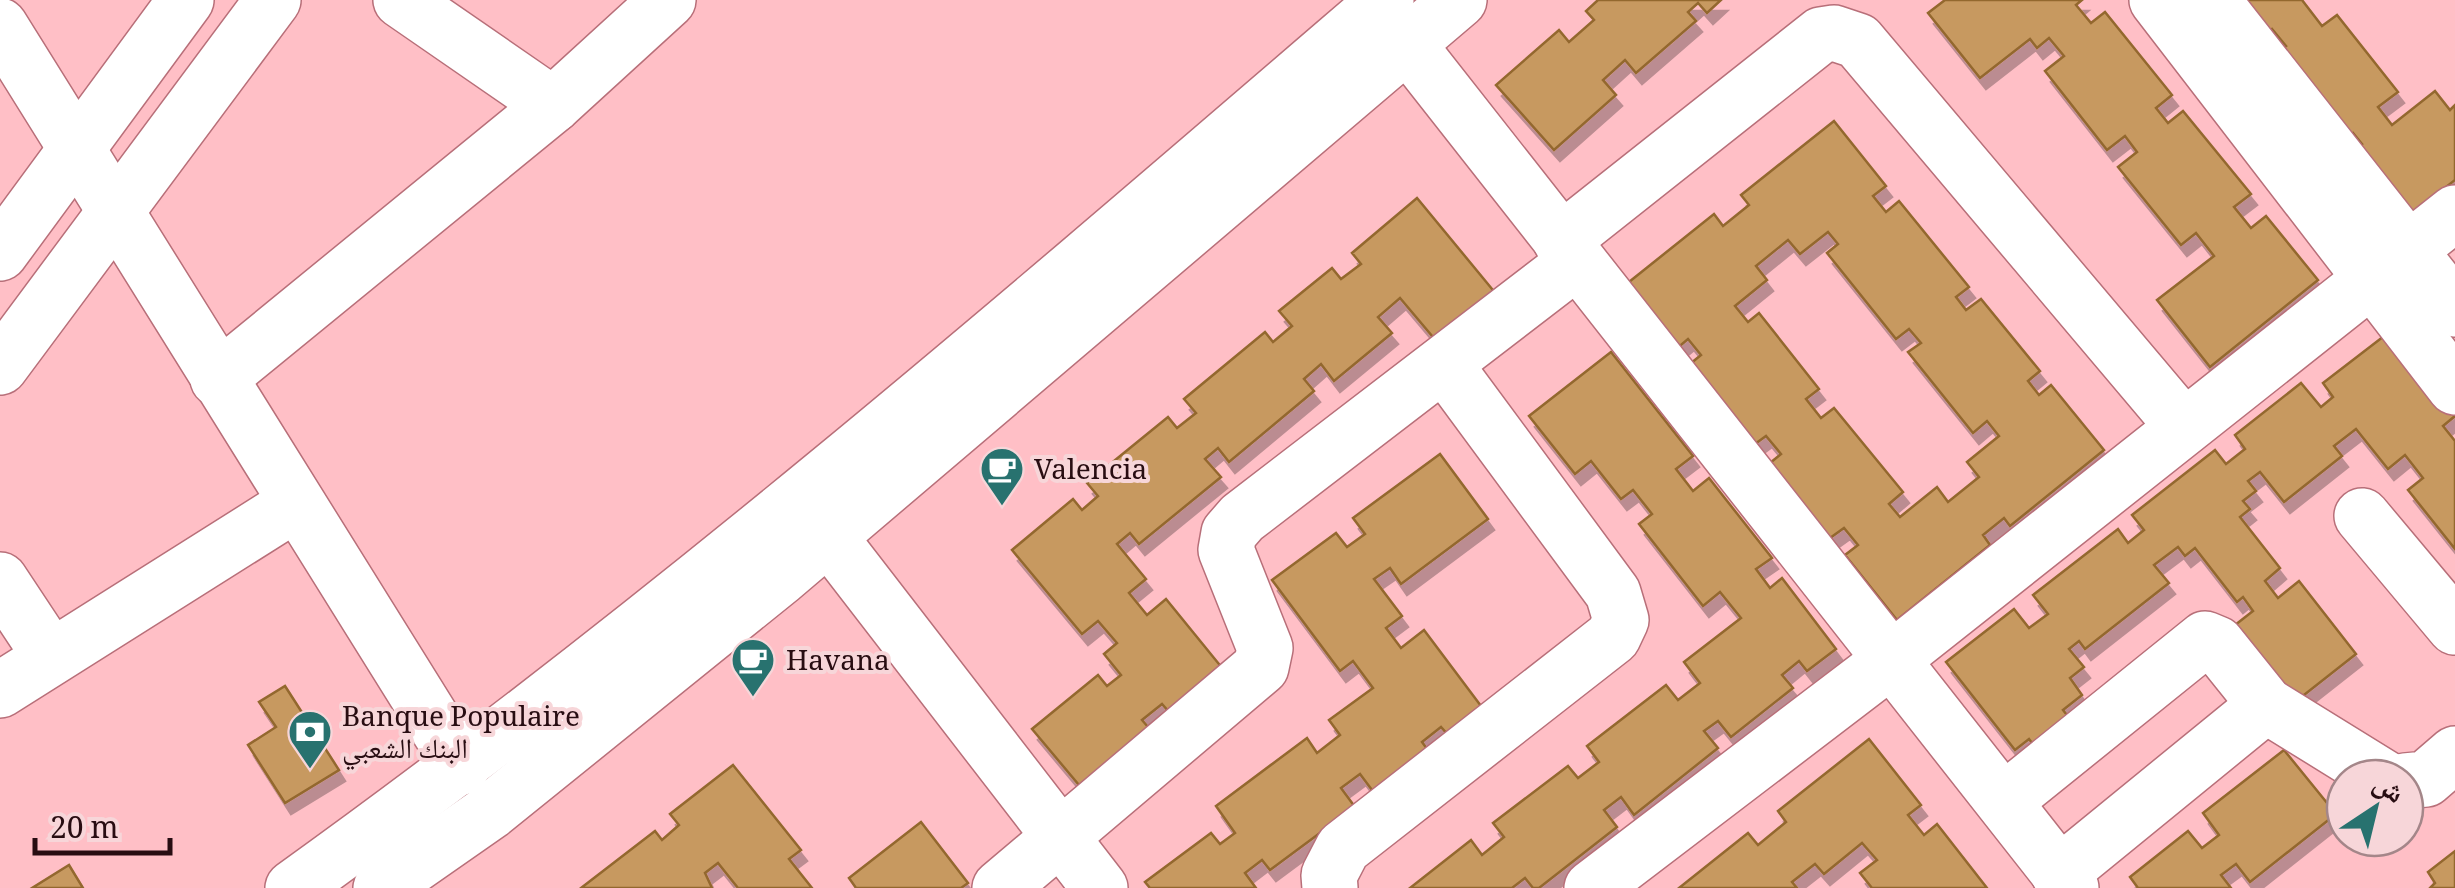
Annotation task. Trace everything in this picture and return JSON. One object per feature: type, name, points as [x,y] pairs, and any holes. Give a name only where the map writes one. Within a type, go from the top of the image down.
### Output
[{"type":"street","points":[[0,253],[186,0]]},
{"type":"street","points":[[0,367],[273,0]]},
{"type":"street","points":[[218,379],[553,106],[668,0]]},
{"type":"street","points":[[293,888],[462,767],[1397,22],[1459,0]]},
{"type":"street","points":[[2157,0],[2389,265],[2455,309]]},
{"type":"street","points":[[2212,0],[2389,265],[2455,387]]},
{"type":"street","points":[[422,5],[553,106]]},
{"type":"street","points":[[1397,22],[1569,251],[2065,881],[2266,705]]},
{"type":"street","points":[[381,888],[490,812],[829,538],[1397,22]]},
{"type":"street","points":[[0,26],[462,767]]},
{"type":"street","points":[[1000,888],[1261,667],[1264,648],[1226,550],[1229,533],[1242,518],[1444,364],[1821,35],[1847,35],[1870,56],[2184,427]]},
{"type":"street","points":[[1619,880],[2455,213]]},
{"type":"street","points":[[1330,888],[1329,875],[1343,848],[1612,637],[1621,620],[1613,593],[1444,364]]},
{"type":"street","points":[[0,690],[295,504]]},
{"type":"street","points":[[2362,516],[2455,627]]},
{"type":"street","points":[[829,538],[1100,888]]},
{"type":"street","points":[[0,580],[51,658]]},
{"type":"street","points":[[2004,801],[2205,639],[2218,644],[2266,705],[2352,758]]},
{"type":"street","points":[[2425,778],[2455,754]]},
{"type":"building","points":[[1598,0],[1721,0],[1707,13],[1698,3],[1688,12],[1696,21],[1636,73],[1625,60],[1603,80],[1616,95],[1554,150],[1496,85],[1559,30],[1569,42],[1594,20],[1586,11]]},
{"type":"building","points":[[1945,0],[2082,0],[2076,5],[2091,23],[2105,12],[2172,95],[2156,108],[2168,123],[2183,111],[2251,194],[2234,207],[2251,228],[2266,216],[2318,280],[2210,367],[2157,300],[2214,256],[2196,233],[2181,245],[2118,167],[2137,152],[2125,136],[2107,150],[2045,71],[2064,56],[2049,38],[2037,48],[2030,39],[1980,78],[1928,13]]},
{"type":"building","points":[[2222,0],[2302,0],[2322,26],[2337,15],[2398,92],[2378,107],[2392,125],[2435,91],[2450,110],[2455,105],[2455,180],[2399,224],[2346,156],[2362,144],[2353,133],[2338,145],[2269,58],[2286,46],[2272,29],[2255,43]]},
{"type":"building","points":[[1834,121],[1886,186],[1873,196],[1886,212],[1899,201],[1969,287],[1956,297],[1966,310],[1981,299],[2040,371],[2028,381],[2039,395],[2051,385],[2104,450],[2010,526],[2004,518],[1983,535],[1990,545],[1897,620],[1845,555],[1858,545],[1844,528],[1830,538],[1770,463],[1781,454],[1766,436],[1755,444],[1690,364],[1701,355],[1688,339],[1675,350],[1624,286],[1714,214],[1723,226],[1749,205],[1741,195]],"holes":[[[1828,232],[1838,244],[1827,253],[1896,339],[1909,329],[1921,343],[1908,352],[1973,433],[1987,421],[1999,436],[1967,462],[1979,477],[1948,502],[1937,487],[1900,517],[1889,504],[1903,492],[1834,408],[1821,418],[1806,399],[1819,389],[1759,313],[1748,322],[1735,306],[1767,280],[1756,266],[1788,240],[1800,254]]]},
{"type":"building","points":[[1417,198],[1497,295],[1438,343],[1400,298],[1378,317],[1392,333],[1334,381],[1321,364],[1304,379],[1314,391],[1229,462],[1218,448],[1205,459],[1221,477],[1139,544],[1130,533],[1117,544],[1146,579],[1129,593],[1147,615],[1166,599],[1223,669],[1170,713],[1162,704],[1142,720],[1154,734],[1084,791],[1032,729],[1098,675],[1107,686],[1121,675],[1104,654],[1117,643],[1098,621],[1082,634],[1012,550],[1073,499],[1082,510],[1098,496],[1087,483],[1168,417],[1177,428],[1196,413],[1184,399],[1265,332],[1273,342],[1292,326],[1279,311],[1332,268],[1341,279],[1361,264],[1352,253]]},
{"type":"building","points":[[2388,333],[2455,416],[2443,426],[2455,441],[2455,549],[2408,490],[2423,478],[2405,455],[2388,469],[2356,429],[2334,446],[2342,456],[2284,502],[2260,472],[2248,481],[2256,491],[2243,501],[2250,509],[2240,517],[2280,568],[2265,581],[2278,598],[2299,581],[2356,654],[2290,706],[2230,629],[2253,611],[2243,597],[2237,602],[2195,548],[2185,556],[2178,547],[2154,565],[2169,583],[2085,649],[2079,641],[2069,649],[2084,667],[2070,678],[2082,695],[2063,710],[2077,728],[2042,756],[2029,739],[2015,750],[1946,662],[2014,609],[2029,628],[2048,614],[2033,595],[2118,529],[2128,543],[2144,530],[2132,515],[2215,450],[2226,464],[2245,449],[2235,435],[2301,383],[2321,407],[2333,397],[2323,383]]},
{"type":"building","points":[[1611,352],[1693,456],[1676,469],[1693,491],[1709,478],[1772,558],[1756,569],[1770,588],[1782,578],[1836,649],[1807,671],[1799,661],[1782,675],[1793,688],[1731,737],[1718,721],[1704,731],[1718,748],[1634,815],[1621,797],[1604,810],[1617,827],[1539,888],[1533,888],[1525,878],[1512,888],[1410,888],[1471,840],[1482,855],[1504,837],[1493,823],[1568,766],[1578,778],[1599,762],[1587,746],[1666,685],[1678,700],[1700,683],[1684,662],[1741,618],[1720,592],[1703,606],[1639,524],[1652,514],[1633,490],[1621,499],[1591,461],[1575,474],[1529,416]]},
{"type":"building","points":[[1440,454],[1488,519],[1401,584],[1390,568],[1374,579],[1402,616],[1386,628],[1401,648],[1424,630],[1484,710],[1449,736],[1441,727],[1422,742],[1430,753],[1375,794],[1360,774],[1341,788],[1355,807],[1270,870],[1262,860],[1245,873],[1256,888],[1150,888],[1145,882],[1211,833],[1220,844],[1235,833],[1216,806],[1307,738],[1317,753],[1340,735],[1329,720],[1373,688],[1353,661],[1340,671],[1272,580],[1336,533],[1347,547],[1365,534],[1353,518]]},
{"type":"building","points":[[285,686],[339,770],[285,803],[248,745],[276,727],[259,702]]},
{"type":"building","points":[[1869,739],[1921,805],[1908,815],[1924,835],[1937,824],[1987,888],[1872,888],[1860,873],[1877,860],[1862,843],[1824,874],[1815,864],[1792,882],[1797,888],[1679,888],[1748,833],[1758,845],[1786,822],[1778,811]]},
{"type":"building","points":[[2284,750],[2325,800],[2325,823],[2250,882],[2236,864],[2221,875],[2231,888],[2138,888],[2130,877],[2188,831],[2202,848],[2219,835],[2203,813]]},
{"type":"building","points":[[733,765],[801,850],[789,859],[812,888],[738,888],[718,863],[705,873],[712,888],[581,888],[655,831],[662,840],[679,825],[670,814]]},
{"type":"building","points":[[921,822],[968,883],[961,888],[856,888],[849,878]]},
{"type":"building","points":[[2455,851],[2455,888],[2430,888],[2435,883],[2428,872]]},
{"type":"building","points":[[69,865],[83,888],[32,888]]},
{"type":"place","name":"Valencia","points":[[1002,507]]},
{"type":"place","name":"Havana","points":[[753,698]]},
{"type":"place","name":"Banque Populaire البنك الشعبي","points":[[310,770]]}]
